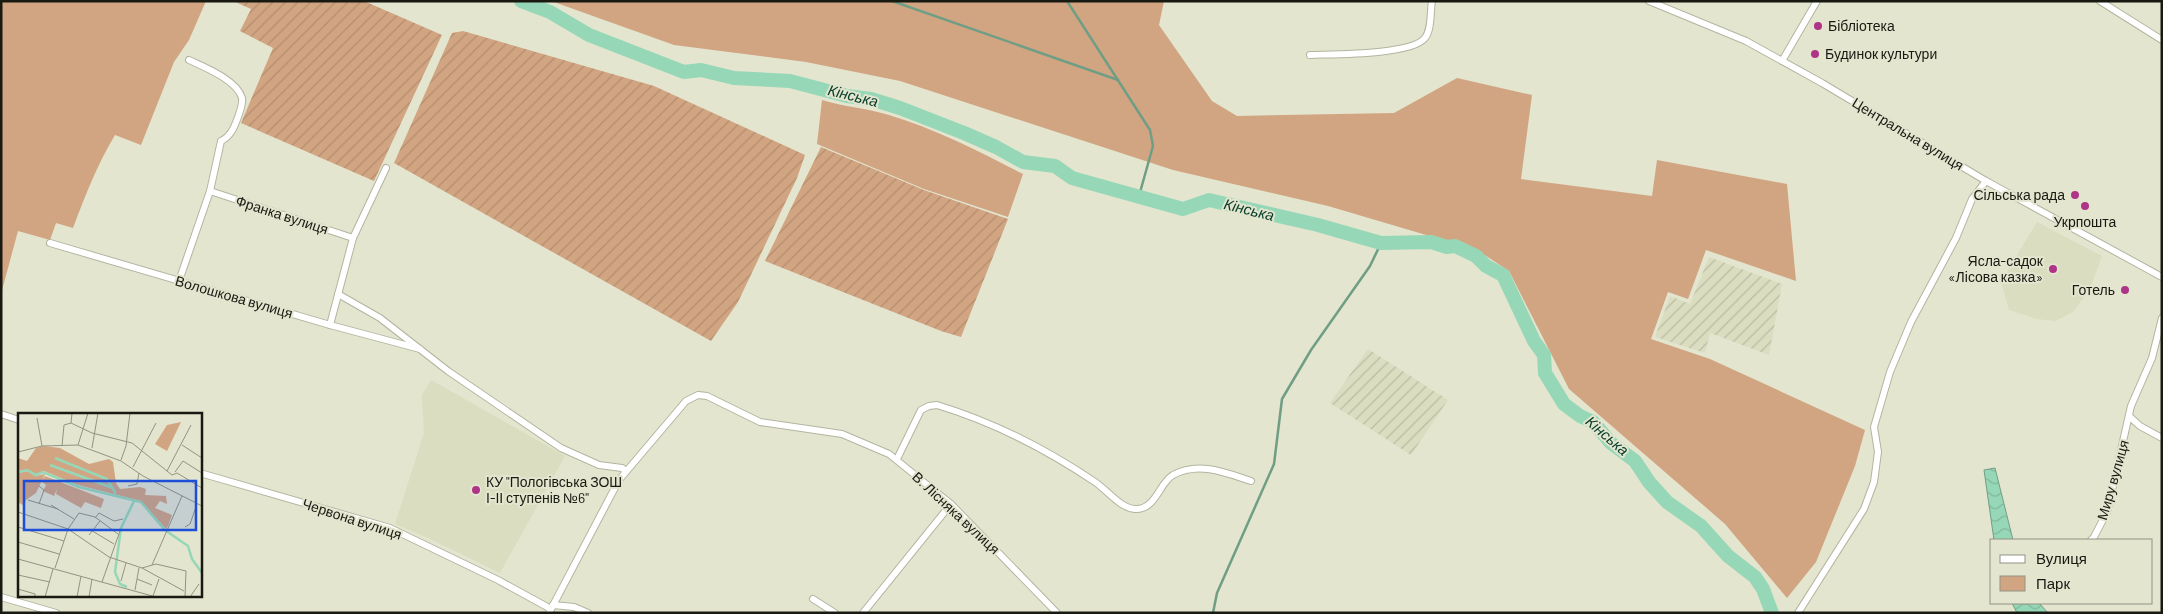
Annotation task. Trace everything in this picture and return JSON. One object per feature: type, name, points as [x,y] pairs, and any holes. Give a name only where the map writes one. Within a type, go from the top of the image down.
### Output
[{"type":"street","points":[[1310,55],[1401,49],[1419,43],[1428,32],[1432,1]]},
{"type":"street","name":"Центральна вулиця","points":[[1649,1],[1746,41],[1986,181],[2162,277]]},
{"type":"street","points":[[1782,61],[1817,1]]},
{"type":"street","points":[[2100,1],[2162,40]]},
{"type":"street","points":[[179,281],[210,191],[221,141],[228,138],[234,129],[242,105],[242,98],[239,92],[213,71],[189,60]]},
{"type":"street","points":[[330,325],[353,238],[386,168]]},
{"type":"street","points":[[1798,613],[1864,509],[1874,482],[1878,452],[1874,427],[1890,372],[1911,322],[1956,238],[1972,199],[1986,181]]},
{"type":"street","name":"Франка вулиця","points":[[210,191],[353,238]]},
{"type":"street","name":"Волошкова вулиця","points":[[50,242],[330,325],[420,349]]},
{"type":"street","name":"Волошкова вулиця","points":[[338,294],[380,318],[448,370],[561,448],[590,461],[622,468],[626,471]]},
{"type":"street","name":"Миру вулиця","points":[[2092,539],[2107,512],[2131,406],[2152,358],[2162,318]]},
{"type":"street","name":"В. Лісняка вулиця","points":[[626,471],[686,401],[698,395],[707,396],[760,422],[842,434],[863,442],[897,460],[951,504],[1057,613]]},
{"type":"street","points":[[897,460],[921,410],[928,406],[938,405],[991,424],[1046,451],[1096,483],[1127,507],[1145,508],[1156,497],[1172,475],[1195,469],[1211,468],[1251,481]]},
{"type":"street","points":[[1,414],[18,420]]},
{"type":"street","name":"Миру вулиця","points":[[2130,417],[2140,426],[2162,438]]},
{"type":"street","points":[[551,609],[626,471]]},
{"type":"street","name":"Червона вулиця","points":[[201,473],[390,528],[498,580],[551,609],[574,607],[588,613]]},
{"type":"street","points":[[863,613],[951,504]]},
{"type":"street","points":[[1,597],[56,613]]},
{"type":"street","points":[[812,599],[835,613]]},
{"type":"shaded area","name":"Ясла-садок «Лісова казка»","points":[[2037,222],[2102,256],[2090,289],[2073,312],[2055,321],[2037,319],[2009,310],[2001,282]]},
{"type":"shaded area","points":[[1709,257],[1782,284],[1769,355],[1710,333],[1705,353],[1655,337],[1670,296],[1690,304]]},
{"type":"shaded area","points":[[1368,349],[1448,400],[1411,455],[1330,403]]},
{"type":"shaded area","name":"КУ \"Пологівська ЗОШ І-ІІ ступенів №6\"","points":[[431,380],[565,456],[500,573],[395,524],[424,433],[422,395]]},
{"type":"green space","points":[[1,1],[206,1],[189,40],[174,62],[141,145],[115,135],[97,169],[73,228],[56,223],[50,240],[18,231],[1,294]]},
{"type":"green space","points":[[233,1],[364,1],[442,35],[374,181],[241,123],[273,48],[240,31],[251,9]]},
{"type":"green space","points":[[551,1],[1164,1],[1159,25],[1212,101],[1237,116],[1394,113],[1457,78],[1532,95],[1521,179],[1652,196],[1657,160],[1787,184],[1796,281],[1706,250],[1688,299],[1668,292],[1651,339],[1710,359],[1865,430],[1855,466],[1816,562],[1787,598],[1725,524],[1569,389],[1509,271],[1477,250],[1328,206],[1173,170],[900,81],[806,62],[674,45]]},
{"type":"green space","points":[[463,31],[654,86],[805,155],[797,178],[738,302],[711,341],[394,163],[452,33]]},
{"type":"green space","points":[[822,100],[881,113],[924,127],[991,157],[1023,174],[1008,217],[924,189],[817,144]]},
{"type":"green space","points":[[821,147],[924,190],[1008,219],[961,337],[941,331],[765,261]]},
{"type":"water","points":[[1995,468],[2013,539],[1994,539],[1984,470]]},
{"type":"water","points":[[2012,604],[2040,604],[2048,613],[2017,613]]},
{"type":"waterway","name":"Кінська","points":[[521,1],[550,12],[589,35],[684,72],[701,70],[734,78],[790,81],[847,96],[871,99],[900,108],[964,133],[996,147],[1023,162],[1055,166],[1072,178],[1183,209],[1209,200],[1318,225],[1381,243],[1431,242],[1447,247],[1455,246],[1476,256],[1486,266],[1503,275],[1534,341],[1544,355],[1545,373],[1564,404],[1580,416],[1593,422],[1611,443],[1635,461],[1649,482],[1667,502],[1701,526],[1728,556],[1755,577],[1763,589],[1772,613]]},
{"type":"waterway","points":[[892,1],[1118,80]]},
{"type":"waterway","points":[[1067,1],[1150,130],[1153,146],[1139,196]]},
{"type":"waterway","points":[[1213,613],[1217,593],[1274,464],[1282,399],[1311,350],[1370,266],[1381,243]]},
{"type":"place","name":"Бібліотека","points":[[1818,26]]},
{"type":"place","name":"Будинок культури","points":[[1815,54]]},
{"type":"place","name":"Сільська рада","points":[[2075,195]]},
{"type":"place","name":"Укрпошта","points":[[2085,206]]},
{"type":"place","name":"Ясла-садок «Лісова казка»","points":[[2053,269]]},
{"type":"place","name":"Готель","points":[[2125,290]]},
{"type":"place","name":"КУ \"Пологівська ЗОШ І-ІІ ступенів №6\"","points":[[476,490]]}]
